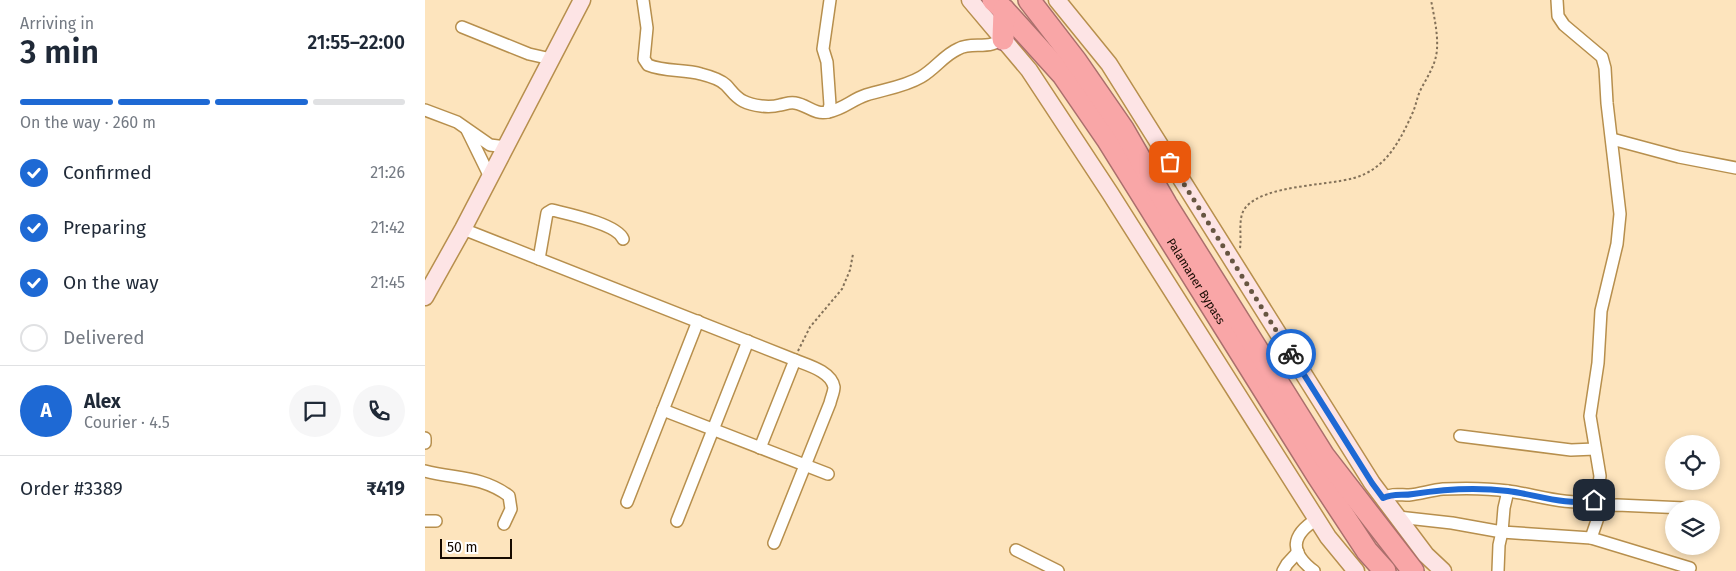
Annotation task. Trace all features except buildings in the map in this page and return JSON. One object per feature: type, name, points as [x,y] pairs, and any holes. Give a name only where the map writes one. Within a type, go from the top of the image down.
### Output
[{"type":"highway","name":"Palamaner Bypass","points":[[1029,0],[1076,61],[1123,129],[1167,204],[1324,456],[1413,571]]},
{"type":"highway","points":[[999,5],[1003,38]]},
{"type":"highway","name":"Palamaner Bypass","points":[[999,5],[1063,75],[1107,139],[1317,475],[1367,551],[1385,571]]},
{"type":"street","points":[[427,289],[463,229],[582,0]]},
{"type":"street","points":[[643,0],[647,28],[644,59],[648,65],[656,68],[700,74],[712,78],[725,83],[731,92],[742,100],[753,104],[779,106],[795,103],[820,113],[841,109],[853,100],[867,95],[901,87],[921,77],[936,67],[951,52],[961,47],[993,44],[1003,38]]},
{"type":"street","points":[[828,112],[830,105],[827,62],[823,49],[830,0]]},
{"type":"street","points":[[970,0],[1029,70],[1328,536],[1357,571]]},
{"type":"street","points":[[1057,0],[1109,64],[1383,498],[1426,555],[1443,571]]},
{"type":"street","points":[[1557,0],[1558,16],[1564,25],[1603,57],[1620,214],[1617,244],[1601,311],[1598,363],[1590,416],[1600,476],[1598,492],[1594,500],[1586,502]]},
{"type":"street","points":[[462,27],[529,54],[551,59]]},
{"type":"street","points":[[425,110],[457,122],[490,145],[505,147]]},
{"type":"street","points":[[467,130],[489,178]]},
{"type":"street","points":[[1612,139],[1679,157],[1736,168]]},
{"type":"street","points":[[539,259],[547,213],[552,210],[617,231],[623,239]]},
{"type":"street","points":[[463,229],[795,360],[826,375],[832,381],[834,389],[774,543]]},
{"type":"street","points":[[627,502],[699,321]]},
{"type":"street","points":[[677,521],[748,341]]},
{"type":"street","points":[[760,448],[795,360]]},
{"type":"street","points":[[663,410],[828,474]]},
{"type":"street","points":[[1460,436],[1571,450],[1595,449]]},
{"type":"street","points":[[425,438],[425,443]]},
{"type":"street","points":[[425,471],[458,478],[473,478],[497,486],[509,496],[511,509],[504,524]]},
{"type":"street","points":[[1383,498],[1391,494],[1408,495],[1443,489],[1474,489],[1508,491],[1603,506],[1665,508]]},
{"type":"street","points":[[1498,571],[1504,508],[1508,491]]},
{"type":"street","points":[[1591,538],[1603,506]]},
{"type":"street","points":[[1397,517],[1452,523],[1502,532],[1591,538],[1690,568]]},
{"type":"street","points":[[1314,571],[1303,562],[1296,548],[1299,534],[1317,519]]},
{"type":"street","points":[[1016,550],[1058,571]]},
{"type":"street","points":[[1283,571],[1298,552]]},
{"type":"path","points":[[1231,259],[1236,256],[1241,247],[1241,218],[1245,208],[1257,199],[1273,192],[1356,178],[1379,166],[1397,146],[1419,93],[1432,70],[1437,50],[1431,0]]},
{"type":"path","points":[[795,360],[810,328],[842,289],[850,270],[853,254]]},
{"type":"way so far","points":[[1170,162],[1291,354]]},
{"type":"route","points":[[1291,354],[1383,498],[1391,494],[1408,495],[1443,489],[1474,489],[1508,491],[1586,502],[1594,500]]}]
